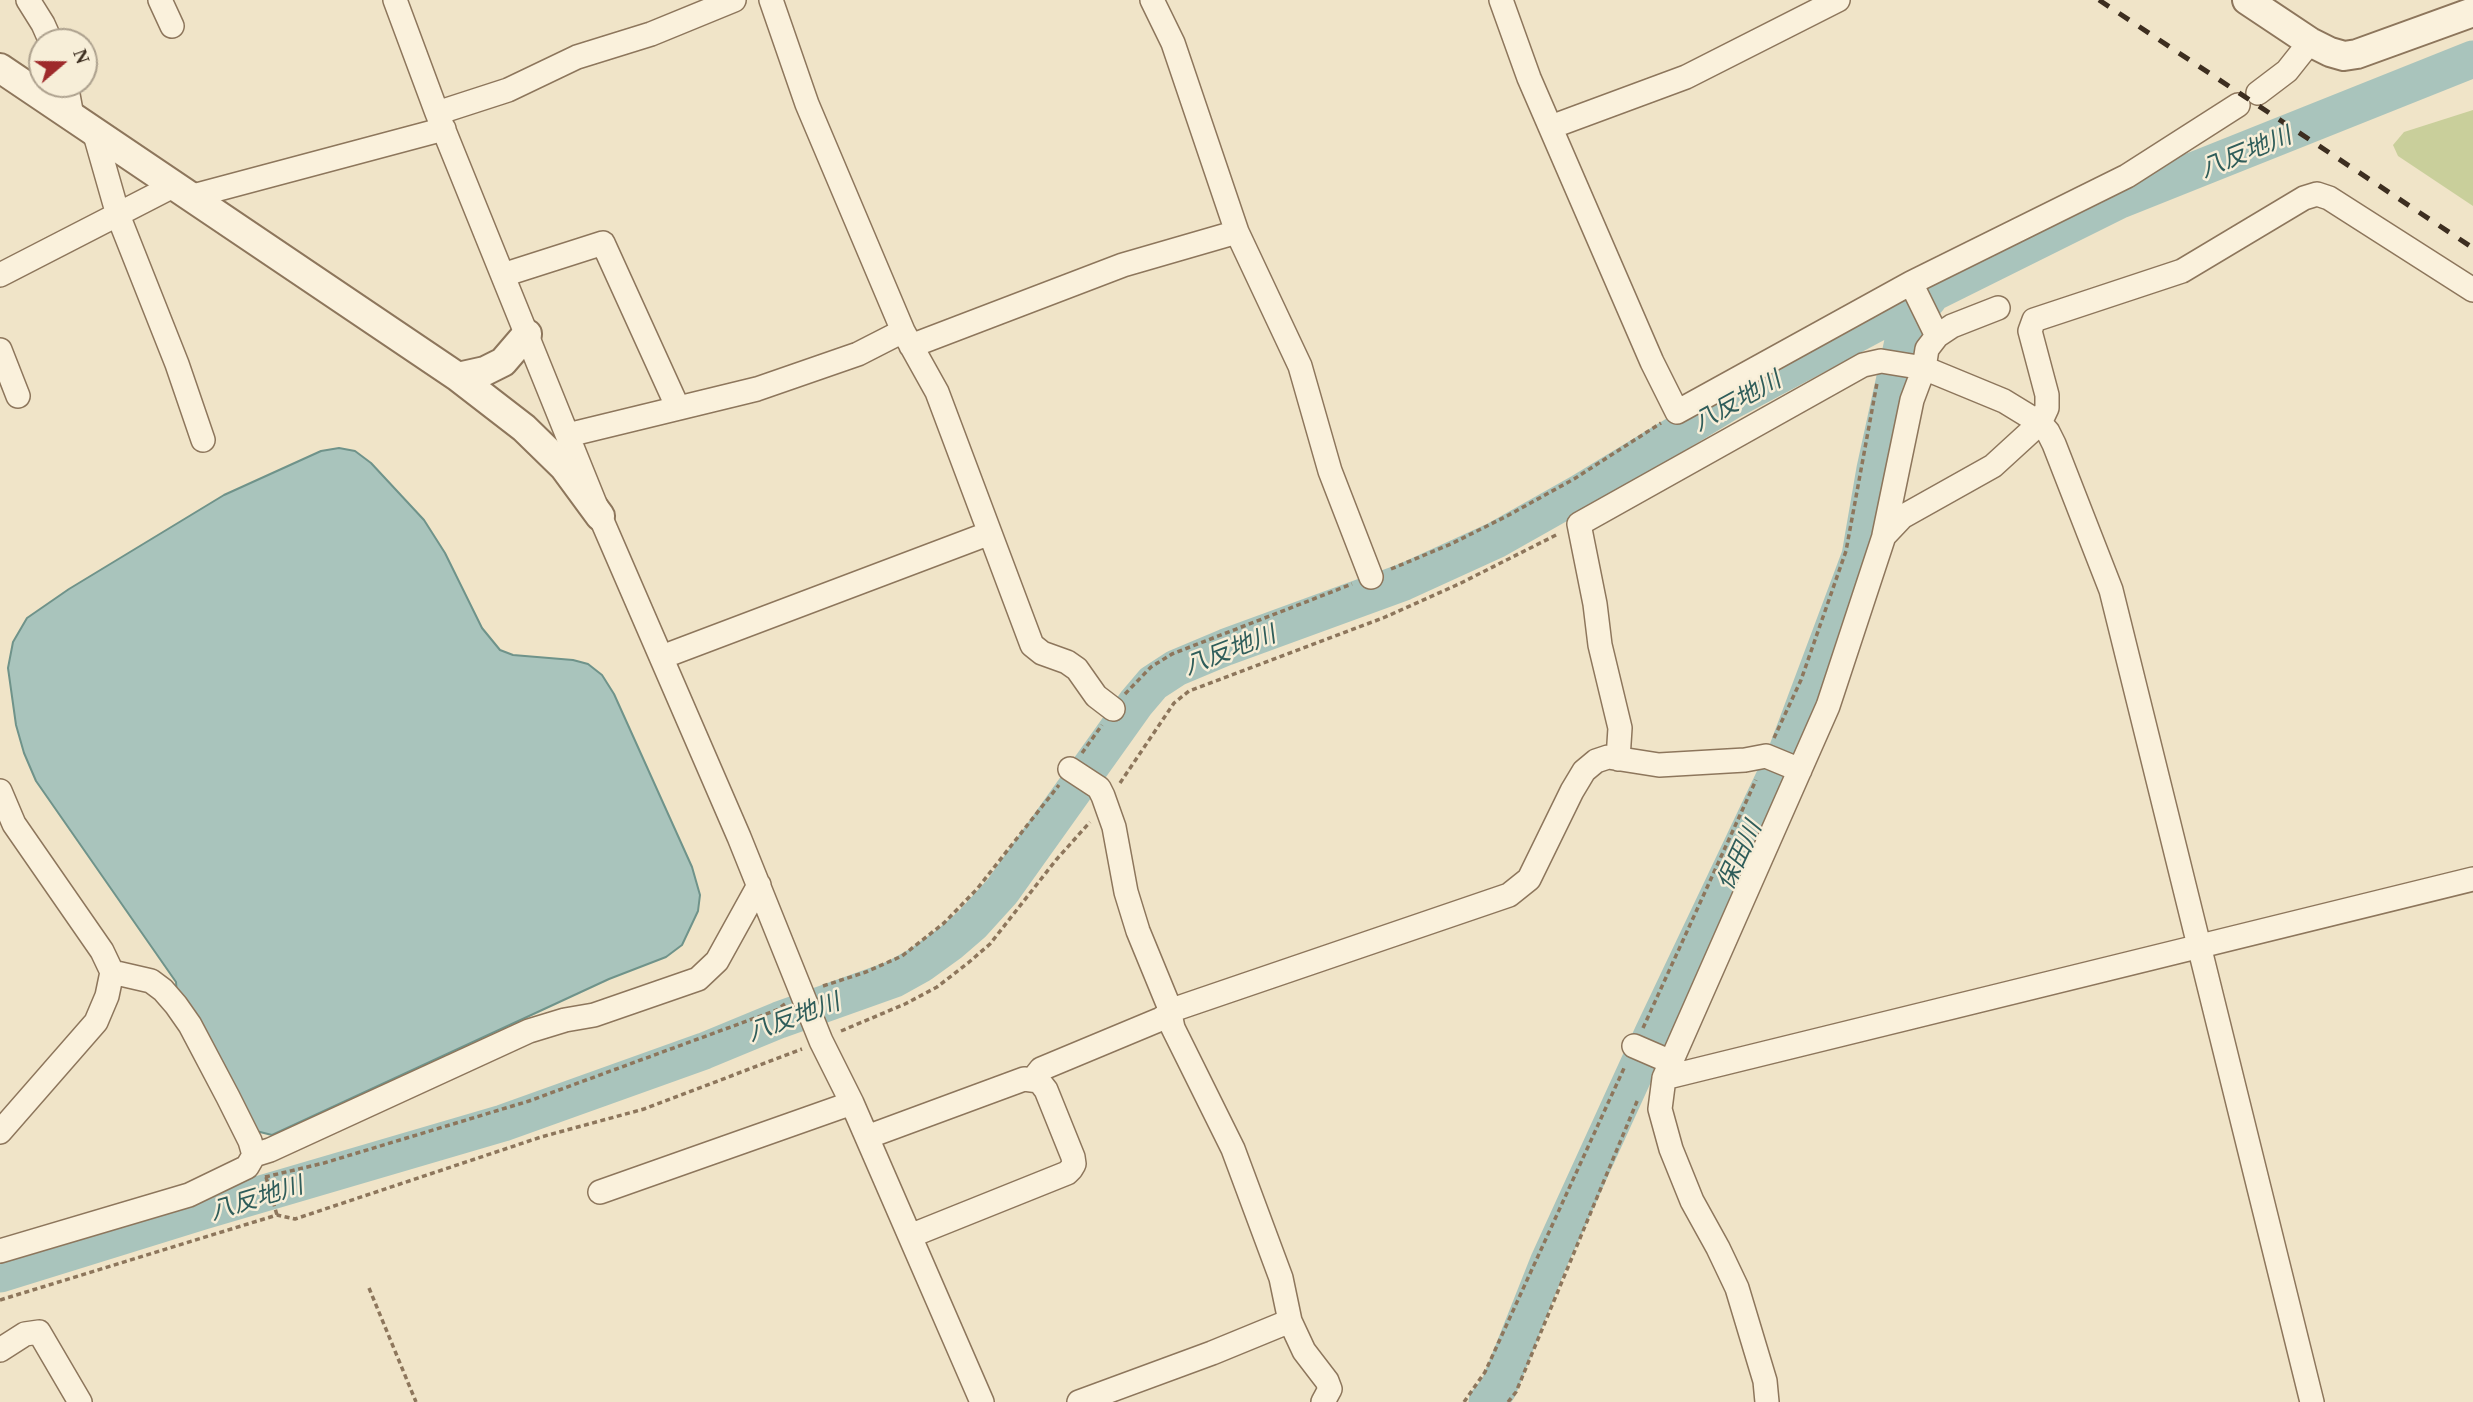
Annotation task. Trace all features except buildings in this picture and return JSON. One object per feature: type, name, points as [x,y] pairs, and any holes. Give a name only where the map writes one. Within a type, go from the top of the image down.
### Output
[{"type":"street","points":[[28,0],[45,28]]},
{"type":"street","points":[[394,0],[600,516],[759,885],[819,1036],[852,1103],[982,1402]]},
{"type":"street","points":[[0,275],[118,215],[181,191],[441,121],[577,57],[662,30],[734,0]]},
{"type":"street","points":[[771,0],[807,103],[907,339],[937,392],[1032,645],[1042,653],[1067,662],[1077,669],[1101,702],[1113,709]]},
{"type":"street","points":[[1152,0],[1173,43],[1237,233],[1300,366],[1330,471],[1371,577]]},
{"type":"street","points":[[1501,0],[1530,78],[1652,362],[1677,412],[2127,176],[2238,105]]},
{"type":"street","points":[[1551,127],[1686,77],[1838,0]]},
{"type":"street","points":[[2247,0],[2310,42],[2344,56],[2357,54],[2473,12]]},
{"type":"street","points":[[2258,93],[2287,71],[2310,42]]},
{"type":"street","points":[[0,68],[458,377],[524,428],[564,467],[600,516]]},
{"type":"street","points":[[72,98],[177,364],[202,440]]},
{"type":"street","points":[[1884,536],[1902,517],[1966,479],[1993,467],[2040,423],[2047,408],[2047,395],[2031,331],[2034,320],[2182,271],[2304,198],[2317,194],[2329,198],[2473,290]]},
{"type":"street","points":[[568,435],[757,389],[1124,265],[1237,233]]},
{"type":"street","points":[[503,275],[603,243],[678,408]]},
{"type":"street","points":[[1768,1402],[1765,1381],[1737,1288],[1692,1201],[1671,1150],[1660,1109],[1652,1058],[1783,762],[1828,706],[1884,536],[1912,400],[1924,368],[1931,326],[1913,287]]},
{"type":"street","points":[[1931,326],[1952,326],[1998,308]]},
{"type":"street","points":[[458,377],[485,371],[503,362],[527,334]]},
{"type":"street","points":[[0,350],[18,396]]},
{"type":"street","points":[[1618,759],[1620,728],[1600,645],[1579,524],[1863,365],[1881,360],[1924,368],[2004,401],[2040,423],[2054,444],[2111,590],[2312,1402]]},
{"type":"street","points":[[662,657],[990,533]]},
{"type":"street","points":[[1033,1079],[1041,1069],[1178,1008],[1509,895],[1529,879],[1572,791],[1584,771],[1596,761],[1608,757],[1659,765],[1745,760],[1783,762]]},
{"type":"street","points":[[1073,770],[1100,794],[1114,827],[1126,892],[1134,918],[1174,1028],[1233,1149],[1281,1278],[1290,1321],[1304,1351],[1327,1381],[1330,1389],[1323,1402]]},
{"type":"street","points":[[0,790],[14,824],[102,951],[112,972],[107,996],[96,1022],[0,1132]]},
{"type":"street","points":[[1652,1058],[2201,946],[2473,879]]},
{"type":"street","points":[[0,1251],[189,1195],[247,1167],[254,1155],[529,1031],[594,1015],[698,979],[717,961],[759,885]]},
{"type":"street","points":[[112,972],[150,981],[163,990],[176,1005],[190,1025],[228,1097],[254,1155]]},
{"type":"street","points":[[867,1137],[1024,1079],[1039,1081],[1046,1090],[1073,1157],[1074,1164],[1071,1169],[1067,1173],[910,1236]]},
{"type":"street","points":[[600,1192],[852,1103]]},
{"type":"street","points":[[1079,1402],[1290,1321]]},
{"type":"street","points":[[0,1350],[24,1334],[38,1332],[80,1402]]},
{"type":"path","points":[[1464,1402],[1485,1372],[1652,1058],[1783,762],[1801,680],[1846,551],[1881,360]]},
{"type":"path","points":[[253,1180],[324,1163],[529,1101],[777,1010],[902,956],[944,923],[985,880],[1073,770],[1113,709],[1151,667],[1172,654],[1451,544],[1574,480],[1677,412]]},
{"type":"path","points":[[0,1300],[277,1213],[295,1219],[541,1137],[644,1109],[819,1036],[905,1004],[937,987],[990,944],[1056,860],[1100,794],[1174,703],[1189,691],[1383,618],[1459,584],[1579,524]]},
{"type":"path","points":[[1508,1402],[1516,1392],[1640,1093]]},
{"type":"path","points":[[267,1180],[277,1213]]},
{"type":"path","points":[[369,1287],[416,1402]]},
{"type":"green space","points":[[2473,110],[2473,206],[2398,156],[2393,145],[2404,132]]},
{"type":"water","points":[[339,448],[355,451],[371,463],[424,520],[445,553],[482,628],[500,650],[513,655],[573,660],[588,664],[602,675],[614,694],[692,867],[700,895],[698,911],[682,945],[666,957],[609,979],[272,1135],[252,1130],[177,994],[176,982],[36,781],[16,725],[8,668],[13,642],[27,618],[69,589],[224,495],[321,451]]},
{"type":"waterway","name":"八反地川","points":[[0,1274],[503,1123],[894,979],[950,943],[972,924],[1002,891],[1136,703],[1153,683],[1176,668],[1404,582],[1496,540],[1731,401],[1935,292],[2120,200],[2473,59]]},
{"type":"waterway","name":"保田川","points":[[1487,1402],[1498,1389],[1548,1263],[1653,1033],[1787,751],[1860,556],[1875,469],[1907,323],[1929,298]]},
{"type":"railway","points":[[2099,0],[2473,248]]}]
